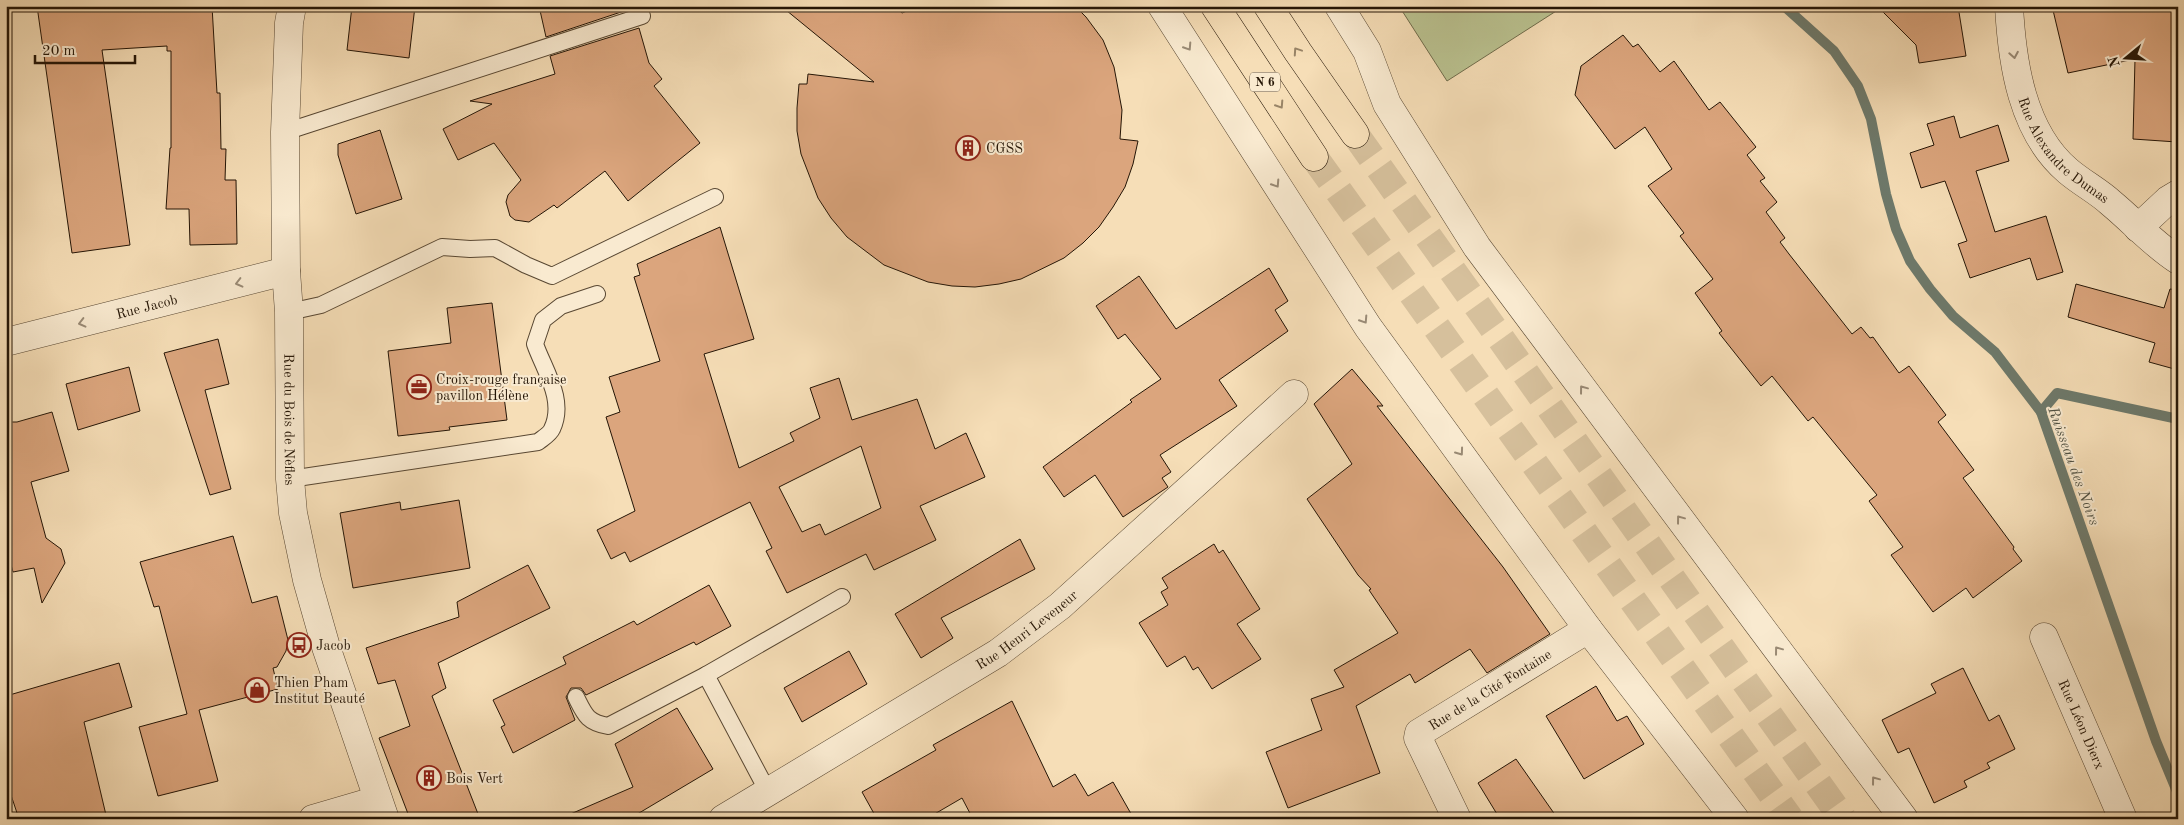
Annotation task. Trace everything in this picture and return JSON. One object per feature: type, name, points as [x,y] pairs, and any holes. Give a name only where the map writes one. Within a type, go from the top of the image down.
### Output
[{"type":"main road","name":"N 6","points":[[1215,6],[1314,157]]},
{"type":"main road","points":[[1268,6],[1355,134]]},
{"type":"street","name":"Rue du Bois de Nèfles","points":[[292,6],[289,23],[285,132],[290,479],[293,513],[307,580],[326,647],[381,810]]},
{"type":"street","points":[[1162,6],[1368,327],[1588,629],[1736,819]]},
{"type":"street","points":[[1339,6],[1367,51],[1387,104],[1477,247],[1904,819]]},
{"type":"street","name":"Rue Alexandre Dumas","points":[[2010,6],[2010,34],[2019,79],[2030,118],[2047,147],[2067,170],[2110,202],[2160,249],[2178,260]]},
{"type":"street","points":[[2138,228],[2168,200],[2178,194]]},
{"type":"street","name":"Rue Jacob","points":[[6,342],[286,271]]},
{"type":"street","name":"Rue Henri Leveneur","points":[[723,819],[998,653],[1060,606],[1294,394]]},
{"type":"street","name":"Rue de la Cité Fontaine","points":[[1457,819],[1418,738],[1419,733],[1588,629]]},
{"type":"street","name":"Rue Léon Dierx","points":[[2044,637],[2119,817]]},
{"type":"street","points":[[313,819],[381,810]]},
{"type":"lane","points":[[285,132],[642,16]]},
{"type":"lane","points":[[289,312],[321,305],[442,247],[494,248],[552,276],[715,197]]},
{"type":"lane","points":[[290,479],[538,442],[552,430],[558,411],[556,392],[534,344],[543,320],[561,306],[597,294]]},
{"type":"lane","points":[[576,697],[586,717],[596,724],[608,726],[706,675],[842,598]]},
{"type":"lane","points":[[706,675],[768,792]]},
{"type":"green space","points":[[1399,6],[1564,6],[1447,81]]},
{"type":"building","points":[[37,6],[212,6],[217,93],[220,93],[221,149],[226,149],[225,180],[236,180],[237,244],[190,245],[189,209],[166,209],[171,148],[171,51],[167,51],[167,46],[102,50],[130,245],[72,253]]},
{"type":"building","points":[[352,6],[415,6],[409,58],[347,50]]},
{"type":"building","points":[[539,6],[632,6],[633,8],[546,37]]},
{"type":"building","name":"CGSS","points":[[781,6],[894,6],[902,13],[919,6],[1075,6],[1103,40],[1114,67],[1122,110],[1120,139],[1138,141],[1125,187],[1099,227],[1083,243],[1064,258],[1021,279],[975,287],[952,286],[928,282],[884,265],[847,237],[831,218],[818,198],[801,154],[797,131],[799,84],[807,84],[808,74],[874,82]]},
{"type":"building","points":[[1877,6],[1958,6],[1966,56],[1919,63],[1916,45]]},
{"type":"building","points":[[2052,6],[2178,6],[2177,142],[2133,139],[2135,59],[2068,73]]},
{"type":"building","points":[[639,28],[649,63],[662,79],[654,86],[700,143],[628,201],[605,171],[557,208],[554,205],[529,222],[515,220],[510,216],[506,202],[508,195],[521,180],[494,143],[458,160],[443,129],[492,104],[470,101],[555,74],[550,56]]},
{"type":"building","points":[[1623,35],[1633,47],[1638,44],[1660,72],[1674,61],[1709,110],[1720,102],[1756,147],[1747,155],[1765,178],[1760,181],[1777,202],[1766,212],[1785,238],[1780,242],[1852,334],[1861,327],[1870,338],[1873,337],[1899,373],[1909,366],[1946,415],[1938,422],[1974,470],[1963,478],[2014,547],[2013,549],[2022,561],[1973,598],[1966,588],[1933,612],[1891,555],[1903,547],[1869,501],[1877,495],[1813,417],[1808,421],[1772,376],[1761,386],[1719,333],[1722,331],[1695,293],[1713,279],[1680,236],[1684,233],[1648,186],[1672,169],[1645,127],[1615,149],[1575,95],[1581,66]]},
{"type":"building","points":[[1954,116],[1960,138],[1998,125],[2009,161],[1976,171],[1995,232],[2046,216],[2063,272],[2037,280],[2030,258],[1970,278],[1958,244],[1967,241],[1945,181],[1921,188],[1910,153],[1934,145],[1927,124]]},
{"type":"building","points":[[380,130],[402,199],[356,214],[338,155],[338,144]]},
{"type":"building","points":[[720,227],[754,339],[704,354],[739,468],[794,441],[790,433],[820,418],[810,388],[839,378],[852,420],[917,399],[935,449],[966,433],[985,477],[920,506],[936,540],[874,570],[866,554],[787,593],[766,551],[772,548],[750,502],[630,562],[625,552],[611,559],[597,530],[635,511],[606,417],[620,412],[609,377],[660,361],[634,277],[640,275],[637,264]],"holes":[[[861,446],[881,508],[825,535],[820,524],[802,532],[779,487]]]},
{"type":"building","points":[[1269,268],[1288,301],[1275,310],[1288,331],[1219,380],[1237,406],[1160,455],[1171,472],[1162,478],[1168,487],[1123,517],[1095,475],[1064,497],[1043,467],[1132,402],[1130,400],[1161,379],[1125,334],[1118,339],[1096,306],[1139,276],[1176,329]]},
{"type":"building","points":[[2076,284],[2164,308],[2170,289],[2178,290],[2178,370],[2149,362],[2155,343],[2068,317]]},
{"type":"building","points":[[492,303],[507,420],[449,427],[450,430],[398,436],[388,351],[451,343],[447,308]]},
{"type":"building","points":[[218,339],[229,384],[205,390],[231,489],[210,495],[164,353]]},
{"type":"building","points":[[129,367],[140,411],[78,430],[66,384]]},
{"type":"building","points":[[1352,369],[1383,406],[1377,406],[1503,567],[1550,634],[1487,673],[1470,649],[1415,683],[1410,674],[1356,706],[1380,773],[1288,808],[1266,752],[1322,730],[1311,699],[1344,687],[1334,670],[1398,633],[1369,590],[1371,589],[1358,575],[1307,499],[1352,464],[1314,404]]},
{"type":"building","points":[[52,412],[69,471],[31,482],[46,538],[61,549],[65,563],[42,603],[34,568],[13,572],[6,546],[6,422],[17,422]]},
{"type":"building","points":[[459,500],[470,568],[353,588],[340,513],[400,502],[401,510]]},
{"type":"building","points":[[233,536],[252,603],[277,596],[288,640],[286,651],[277,667],[273,668],[278,689],[199,710],[218,781],[158,796],[139,727],[187,714],[159,606],[154,607],[140,562]]},
{"type":"building","points":[[1020,539],[1035,569],[941,618],[953,638],[921,658],[895,614]]},
{"type":"building","points":[[1214,544],[1219,553],[1223,550],[1260,609],[1237,624],[1261,659],[1212,689],[1198,667],[1193,670],[1185,656],[1167,667],[1139,623],[1168,605],[1161,592],[1168,588],[1162,578]]},
{"type":"building","points":[[528,565],[550,608],[438,663],[446,688],[432,696],[480,819],[410,819],[379,738],[410,726],[395,680],[378,684],[366,648],[459,617],[457,602]]},
{"type":"building","points":[[709,585],[731,626],[696,645],[694,642],[586,695],[581,688],[571,688],[566,697],[575,720],[513,753],[501,727],[505,725],[493,700],[566,664],[563,657],[634,621],[637,625]]},
{"type":"building","points":[[849,651],[867,684],[802,722],[784,688]]},
{"type":"building","points":[[119,663],[132,707],[84,722],[106,815],[90,819],[19,819],[6,780],[6,696]]},
{"type":"building","points":[[1963,668],[1989,721],[1999,715],[2015,749],[1987,763],[1990,768],[1964,781],[1967,787],[1934,803],[1909,748],[1898,753],[1882,720],[1936,693],[1931,684]]},
{"type":"building","points":[[1596,686],[1617,721],[1627,716],[1644,744],[1584,779],[1546,716]]},
{"type":"building","points":[[1012,701],[1053,787],[1075,774],[1088,796],[1113,782],[1134,819],[973,819],[962,798],[926,819],[877,819],[862,792],[936,750],[933,745]]},
{"type":"building","points":[[677,708],[713,769],[629,819],[559,819],[633,787],[615,744]]},
{"type":"building","points":[[1516,759],[1558,819],[1500,819],[1478,783]]},
{"type":"waterway","name":"Ruisseau des Noirs","points":[[1784,6],[1834,51],[1858,86],[1871,119],[1886,194],[1896,229],[1910,261],[1953,316],[1995,352],[2041,412],[2156,741],[2178,794]]},
{"type":"waterway","points":[[2041,412],[2057,393],[2178,419]]},
{"type":"tunnel","points":[[1355,134],[1843,819]]},
{"type":"tunnel","points":[[1314,157],[1790,819]]},
{"type":"place","name":"CGSS","points":[[968,148]]},
{"type":"place","name":"Croix-rouge française pavillon Hélène","points":[[419,387]]},
{"type":"place","name":"Jacob","points":[[299,645]]},
{"type":"place","name":"Thien Pham Institut Beauté","points":[[257,690]]},
{"type":"place","name":"Bois Vert","points":[[429,778]]}]
